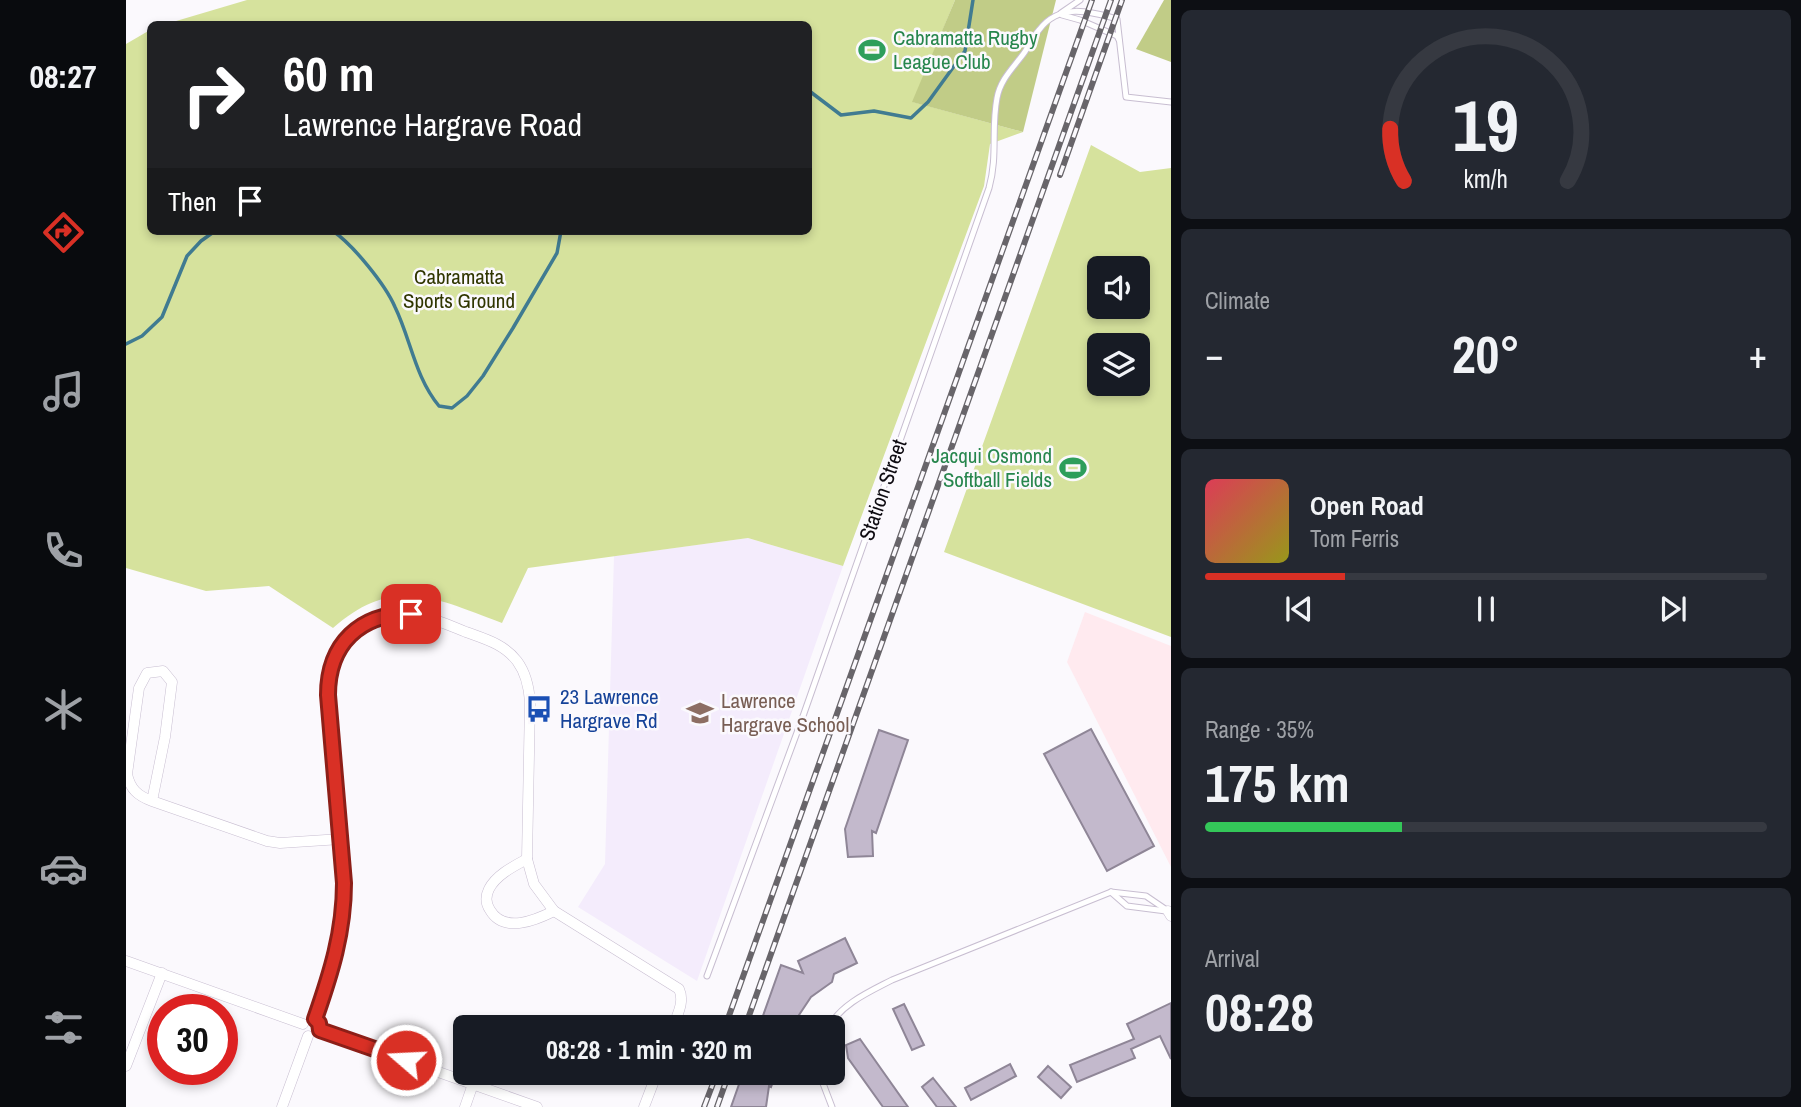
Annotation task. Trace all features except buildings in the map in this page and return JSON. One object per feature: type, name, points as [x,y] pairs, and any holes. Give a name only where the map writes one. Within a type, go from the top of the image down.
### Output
[{"type":"street","points":[[315,1019],[343,923],[344,883],[328,695],[330,669],[337,651],[358,628],[388,615],[411,614],[441,622],[498,644],[516,660],[524,674],[530,702],[527,859],[534,884],[554,911],[676,986],[682,999],[677,1015]]},
{"type":"street","points":[[152,801],[165,737],[172,682],[163,671],[147,673],[139,688],[127,774],[129,785],[142,798],[267,841],[279,843],[341,839]]},
{"type":"street","points":[[527,859],[510,868],[490,887],[486,900],[492,913],[497,919],[513,924],[535,921],[554,911]]},
{"type":"street","points":[[126,961],[303,1024]]},
{"type":"street","points":[[126,1066],[162,973]]},
{"type":"street","points":[[309,1018],[315,1019],[320,1030],[316,1036],[308,1036],[303,1032],[303,1024],[309,1018]]},
{"type":"street","points":[[320,1030],[453,1077]]},
{"type":"street","points":[[282,1107],[308,1036]]},
{"type":"street","points":[[465,1107],[473,1085]]},
{"type":"street","points":[[476,1085],[537,1107]]},
{"type":"street","points":[[644,1107],[652,1085]]},
{"type":"lane","name":"Station Street","points":[[707,976],[802,719],[989,188],[995,169],[997,98],[1003,80],[1023,56],[1038,30],[1050,18],[1080,0]]},
{"type":"lane","points":[[1059,15],[1084,10],[1117,19],[1126,97],[1171,102]]},
{"type":"lane","points":[[1059,15],[1080,20],[1117,36],[1121,42]]},
{"type":"lane","points":[[1111,892],[1127,906],[1170,914]]},
{"type":"lane","points":[[836,1015],[863,995],[892,980],[1111,892],[1146,896],[1170,914]]},
{"type":"lane","points":[[824,1085],[832,1107]]},
{"type":"shaded area","name":"Lawrence Hargrave School","points":[[748,538],[843,566],[697,981],[578,907],[605,864],[614,556]]},
{"type":"shaded area","points":[[1085,612],[1171,646],[1171,867],[1067,662]]},
{"type":"green space","name":"Cabramatta Sports Ground","points":[[247,0],[955,0],[913,102],[1023,132],[990,144],[984,186],[843,566],[748,538],[528,568],[502,623],[455,606],[415,596],[376,601],[333,628],[269,586],[206,591],[126,568],[126,44],[147,32],[147,235],[812,235],[812,21],[176,21]]},
{"type":"green space","points":[[955,0],[1056,0],[1023,132],[912,102]]},
{"type":"green space","points":[[1164,0],[1171,0],[1171,62],[1136,49]]},
{"type":"green space","name":"Jacqui Osmond Softball Fields","points":[[1091,145],[1140,172],[1171,168],[1171,637],[944,552]]},
{"type":"waterway","points":[[812,93],[841,115],[874,111],[911,118],[928,102],[965,51],[973,0]]},
{"type":"waterway","points":[[126,344],[142,336],[162,317],[187,256],[209,235]]},
{"type":"waterway","points":[[338,235],[359,255],[384,287],[431,395],[439,406],[452,408],[467,396],[483,376],[557,253],[560,235]]},
{"type":"railway","points":[[729,1015],[1092,0]]},
{"type":"railway","points":[[749,1015],[1111,0]]},
{"type":"railway","points":[[1060,175],[1122,0]]},
{"type":"railway","points":[[704,1107],[712,1085]]},
{"type":"railway","points":[[717,1107],[725,1085]]},
{"type":"place","name":"Cabramatta Rugby League Club","points":[[872,50]]},
{"type":"place","name":"Jacqui Osmond Softball Fields","points":[[1073,468]]},
{"type":"place","name":"23 Lawrence Hargrave Rd","points":[[539,709]]},
{"type":"place","name":"Lawrence Hargrave School","points":[[700,713]]},
{"type":"route","points":[[406,1060],[320,1030],[315,1019],[341,936],[344,909],[328,677],[337,651],[358,628],[388,615],[411,614]]}]
